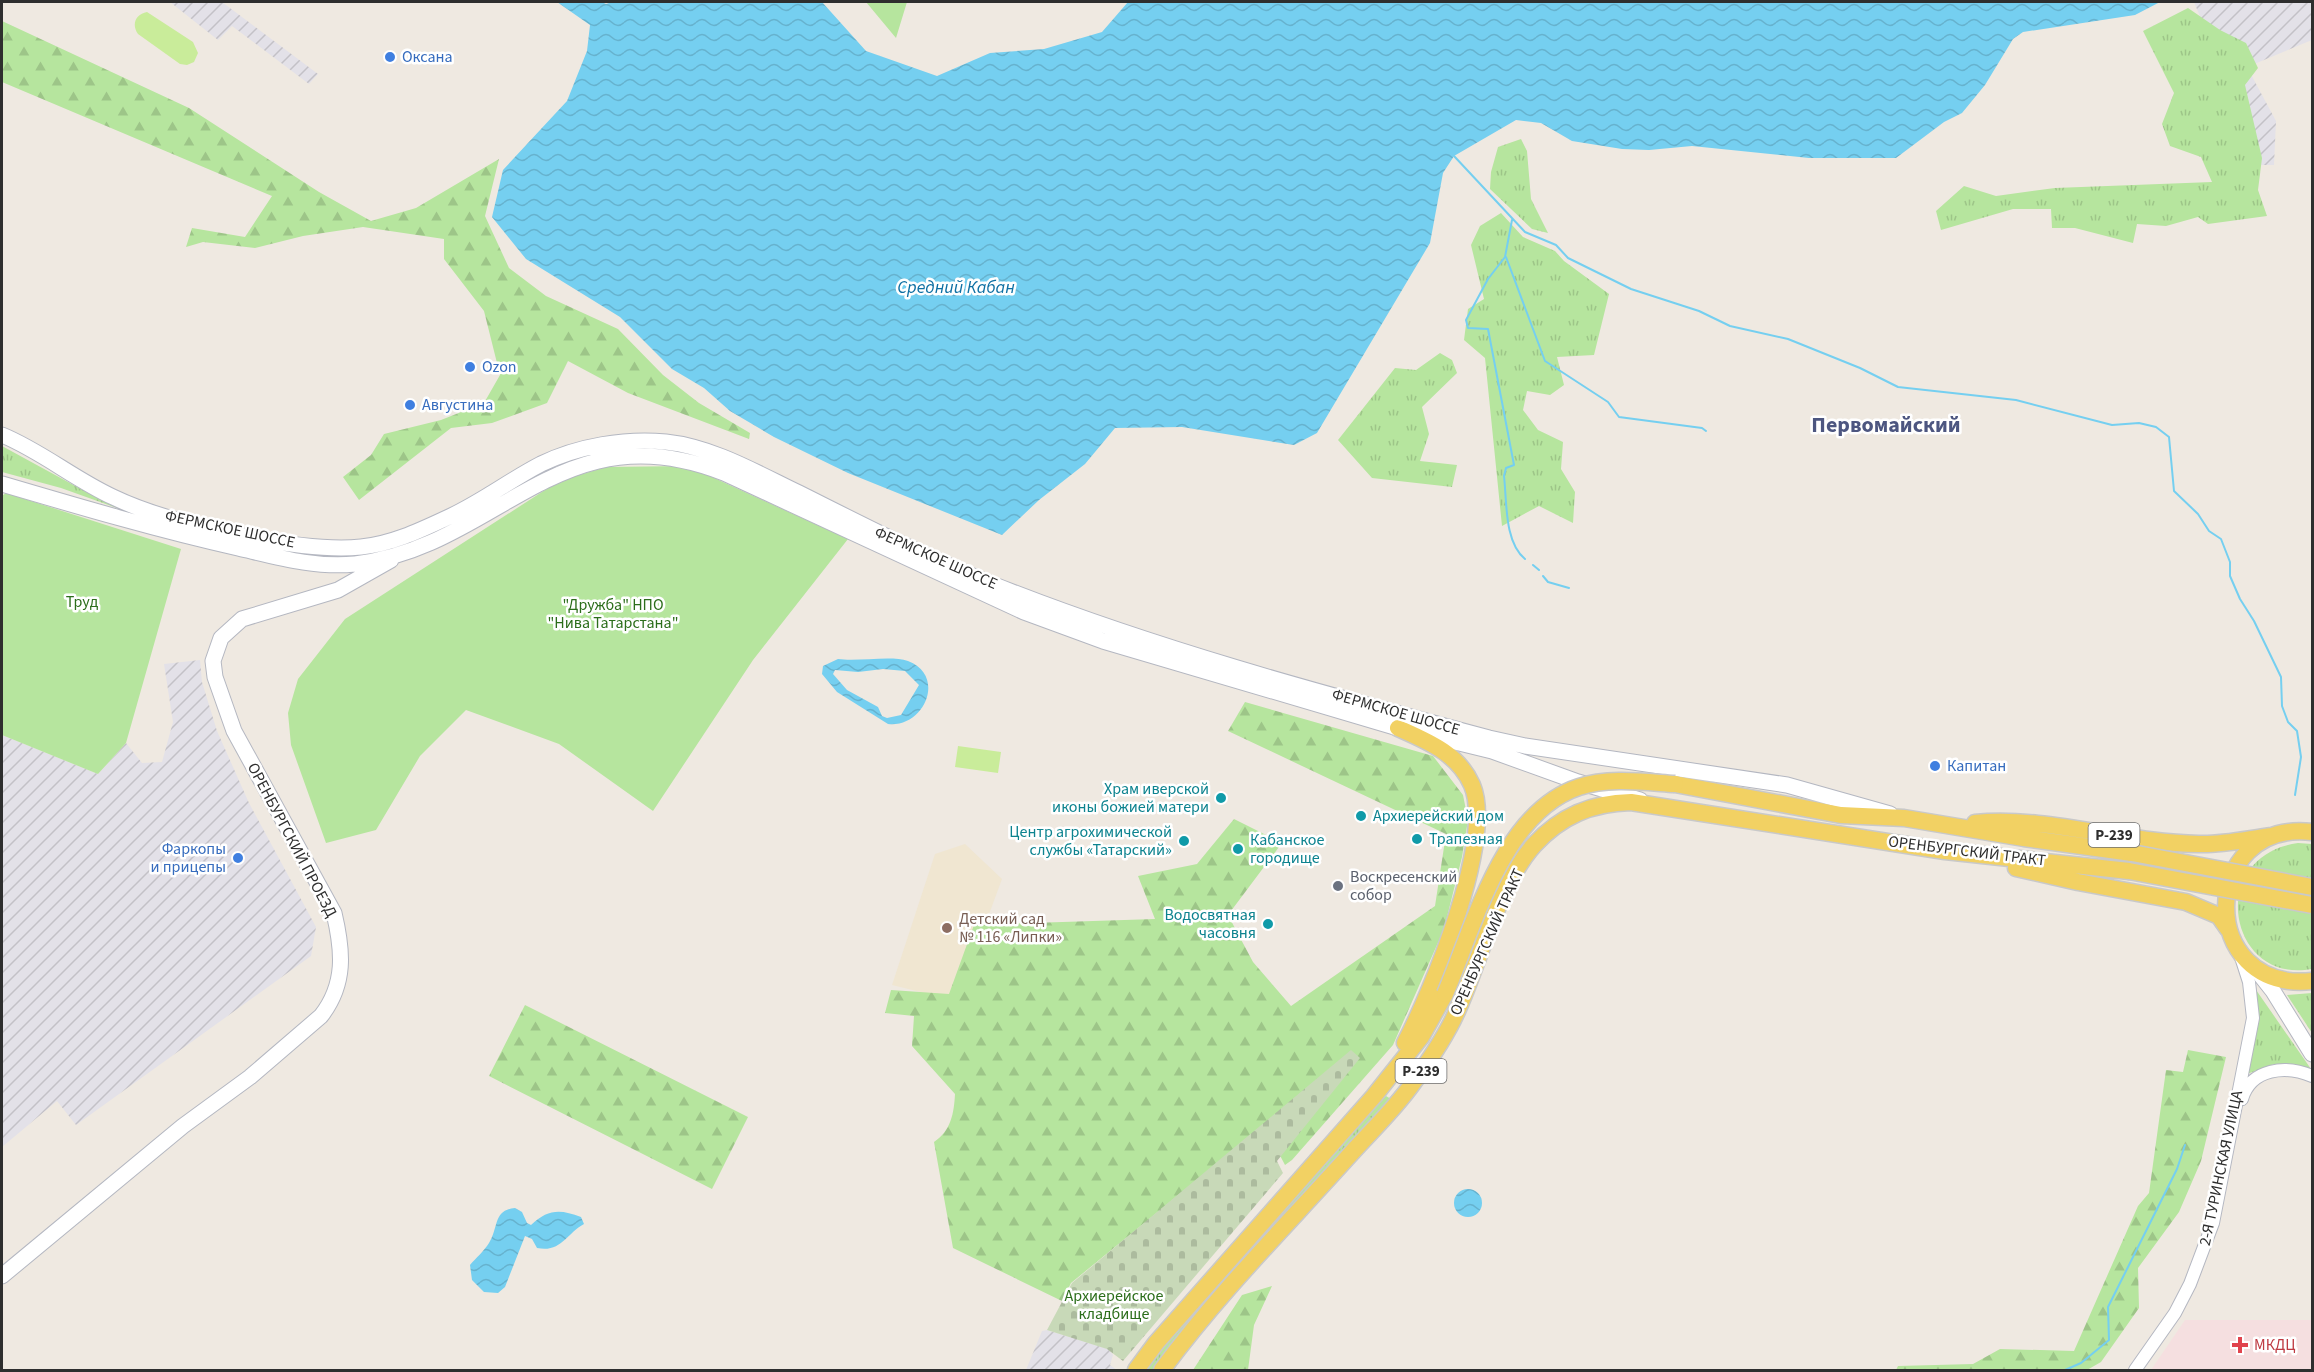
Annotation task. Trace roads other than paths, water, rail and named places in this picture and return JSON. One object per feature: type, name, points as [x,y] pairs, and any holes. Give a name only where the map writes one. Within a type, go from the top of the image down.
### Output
[{"type":"main road","name":"ФЕРМСКОЕ ШОССЕ","points":[[2,435],[108,495],[151,511],[262,539],[336,548],[376,545],[402,537],[453,515],[542,464],[563,455],[614,443],[639,441],[693,447],[768,478],[982,580],[1086,621],[1426,721],[1525,746],[1787,785],[1904,818]]},
{"type":"main road","name":"ФЕРМСКОЕ ШОССЕ","points":[[310,564],[354,564],[401,554],[461,526],[548,477],[589,462],[636,455],[682,459],[724,473],[1024,612],[1103,641],[1398,728],[1492,751],[1578,782],[1663,806]]},
{"type":"main road","name":"ФЕРМСКОЕ ШОССЕ","points":[[2,484],[112,517],[310,564],[337,576],[338,582],[328,592]]},
{"type":"main road","name":"ОРЕНБУРГСКИЙ ПРОЕЗД","points":[[2,1276],[183,1126],[250,1077],[321,1016],[330,1005],[338,987],[341,967],[341,945],[334,914],[234,731],[215,677],[213,661],[221,638],[242,619],[328,592],[369,574],[401,554]]},
{"type":"main road","name":"ОРЕНБУРГСКИЙ ТРАКТ","points":[[1374,1096],[1427,1000],[1449,943],[1474,844],[1478,815],[1472,786],[1465,773],[1441,747],[1398,728]]},
{"type":"main road","name":"ОРЕНБУРГСКИЙ ТРАКТ","points":[[1136,1371],[1156,1343],[1374,1096],[1421,1037],[1445,993],[1492,883],[1523,826],[1554,800],[1579,787],[1624,781],[1675,784],[1840,815],[1904,818],[2132,853],[2313,887]]},
{"type":"main road","name":"ОРЕНБУРГСКИЙ ТРАКТ","points":[[1162,1371],[1222,1298],[1412,1085],[1457,1012],[1505,893],[1533,846],[1559,822],[1598,804],[1630,802],[1663,806],[1945,851],[2129,871],[2313,906]]},
{"type":"main road","name":"Р-239","points":[[1956,825],[1996,821],[2197,844],[2309,830]]},
{"type":"main road","name":"Р-239","points":[[2228,929],[2225,895],[2232,874],[2244,855],[2272,836]]},
{"type":"main road","name":"Р-239","points":[[1945,851],[2078,882],[2186,902],[2219,916],[2238,950],[2250,963],[2280,979],[2313,981]]},
{"type":"main road","points":[[2250,963],[2273,991],[2313,1054]]},
{"type":"street","name":"2-Я ТУРИНСКАЯ УЛИЦА","points":[[2135,1371],[2175,1313],[2201,1258],[2213,1223],[2253,1012],[2249,982],[2238,950]]},
{"type":"street","points":[[2232,1131],[2244,1091],[2252,1080],[2272,1070],[2296,1070],[2313,1076]]},
{"type":"water","name":"Средний Кабан","points":[[557,2],[602,2],[606,4],[612,2],[822,2],[866,51],[937,76],[990,53],[1044,49],[1102,32],[1128,2],[2160,2],[2135,15],[2023,32],[2013,39],[1985,85],[1962,113],[1944,122],[1896,158],[1809,158],[1692,146],[1649,150],[1622,149],[1572,141],[1541,123],[1516,120],[1454,156],[1443,173],[1430,243],[1317,433],[1294,445],[1182,427],[1115,428],[1085,464],[1039,500],[1002,535],[848,473],[774,437],[730,411],[704,388],[672,369],[620,317],[526,259],[492,217],[503,170],[567,101],[587,51],[590,25]]},
{"type":"water","points":[[838,659],[908,661],[920,668],[926,678],[928,689],[926,700],[912,718],[901,723],[888,724],[837,692],[822,674],[823,666]],"holes":[[[835,670],[905,671],[919,685],[901,715],[887,718],[882,716],[878,707],[847,690],[833,674]]]},
{"type":"water","points":[[1468,1189],[1478,1193],[1482,1203],[1478,1213],[1468,1217],[1458,1213],[1454,1203],[1458,1193]]},
{"type":"water","points":[[515,1208],[522,1212],[527,1223],[531,1225],[543,1216],[554,1212],[581,1217],[584,1224],[552,1248],[537,1248],[532,1239],[525,1236],[505,1287],[498,1293],[484,1292],[472,1280],[470,1265],[489,1243],[503,1212]]},
{"type":"waterway","points":[[1454,156],[1525,232],[1556,245],[1568,258],[1631,289],[1699,311],[1730,326],[1788,339],[1860,368],[1898,387],[2016,400],[2112,425],[2139,423],[2156,427],[2169,437],[2174,491],[2198,514],[2209,531],[2221,539],[2230,562],[2230,576],[2281,677],[2282,706],[2288,722],[2297,731],[2301,757],[2295,795]]},
{"type":"waterway","points":[[1512,220],[1505,257],[1488,279],[1466,320],[1468,328],[1488,329],[1514,465],[1506,468],[1504,476],[1508,520],[1513,542],[1525,559]]},
{"type":"waterway","points":[[1506,257],[1545,361],[1608,402],[1619,417],[1702,428],[1706,431]]},
{"type":"waterway","points":[[1533,565],[1539,570]]},
{"type":"waterway","points":[[1543,576],[1548,582],[1569,588]]},
{"type":"waterway","points":[[2065,1370],[2081,1363],[2109,1340],[2108,1307],[2177,1169],[2185,1145]]},
{"type":"place","name":"Оксана","points":[[390,57]]},
{"type":"place","name":"Ozon","points":[[470,367]]},
{"type":"place","name":"Августина","points":[[410,405]]},
{"type":"place","name":"Капитан","points":[[1935,766]]},
{"type":"place","name":"Храм иверской иконы божией матери","points":[[1221,798]]},
{"type":"place","name":"Архиерейский дом","points":[[1361,816]]},
{"type":"place","name":"Трапезная","points":[[1417,839]]},
{"type":"place","name":"Центр агрохимической службы «Татарский»","points":[[1184,841]]},
{"type":"place","name":"Кабанское городище","points":[[1238,849]]},
{"type":"place","name":"Фаркопы и прицепы","points":[[238,858]]},
{"type":"place","name":"Воскресенский собор","points":[[1338,886]]},
{"type":"place","name":"Водосвятная часовня","points":[[1268,924]]},
{"type":"place","name":"Детский сад № 116 «Липки»","points":[[947,928]]},
{"type":"place","name":"МКДЦ","points":[[2240,1345]]},
{"type":"district","name":"Первомайский","points":[[1886,425]]},
{"type":"park label","name":"Труд","points":[[82,602]]},
{"type":"park label","name":"\"Дружба\" НПО \"Нива Татарстана\"","points":[[613,614]]},
{"type":"park label","name":"Архиерейское кладбище","points":[[1114,1305]]}]
